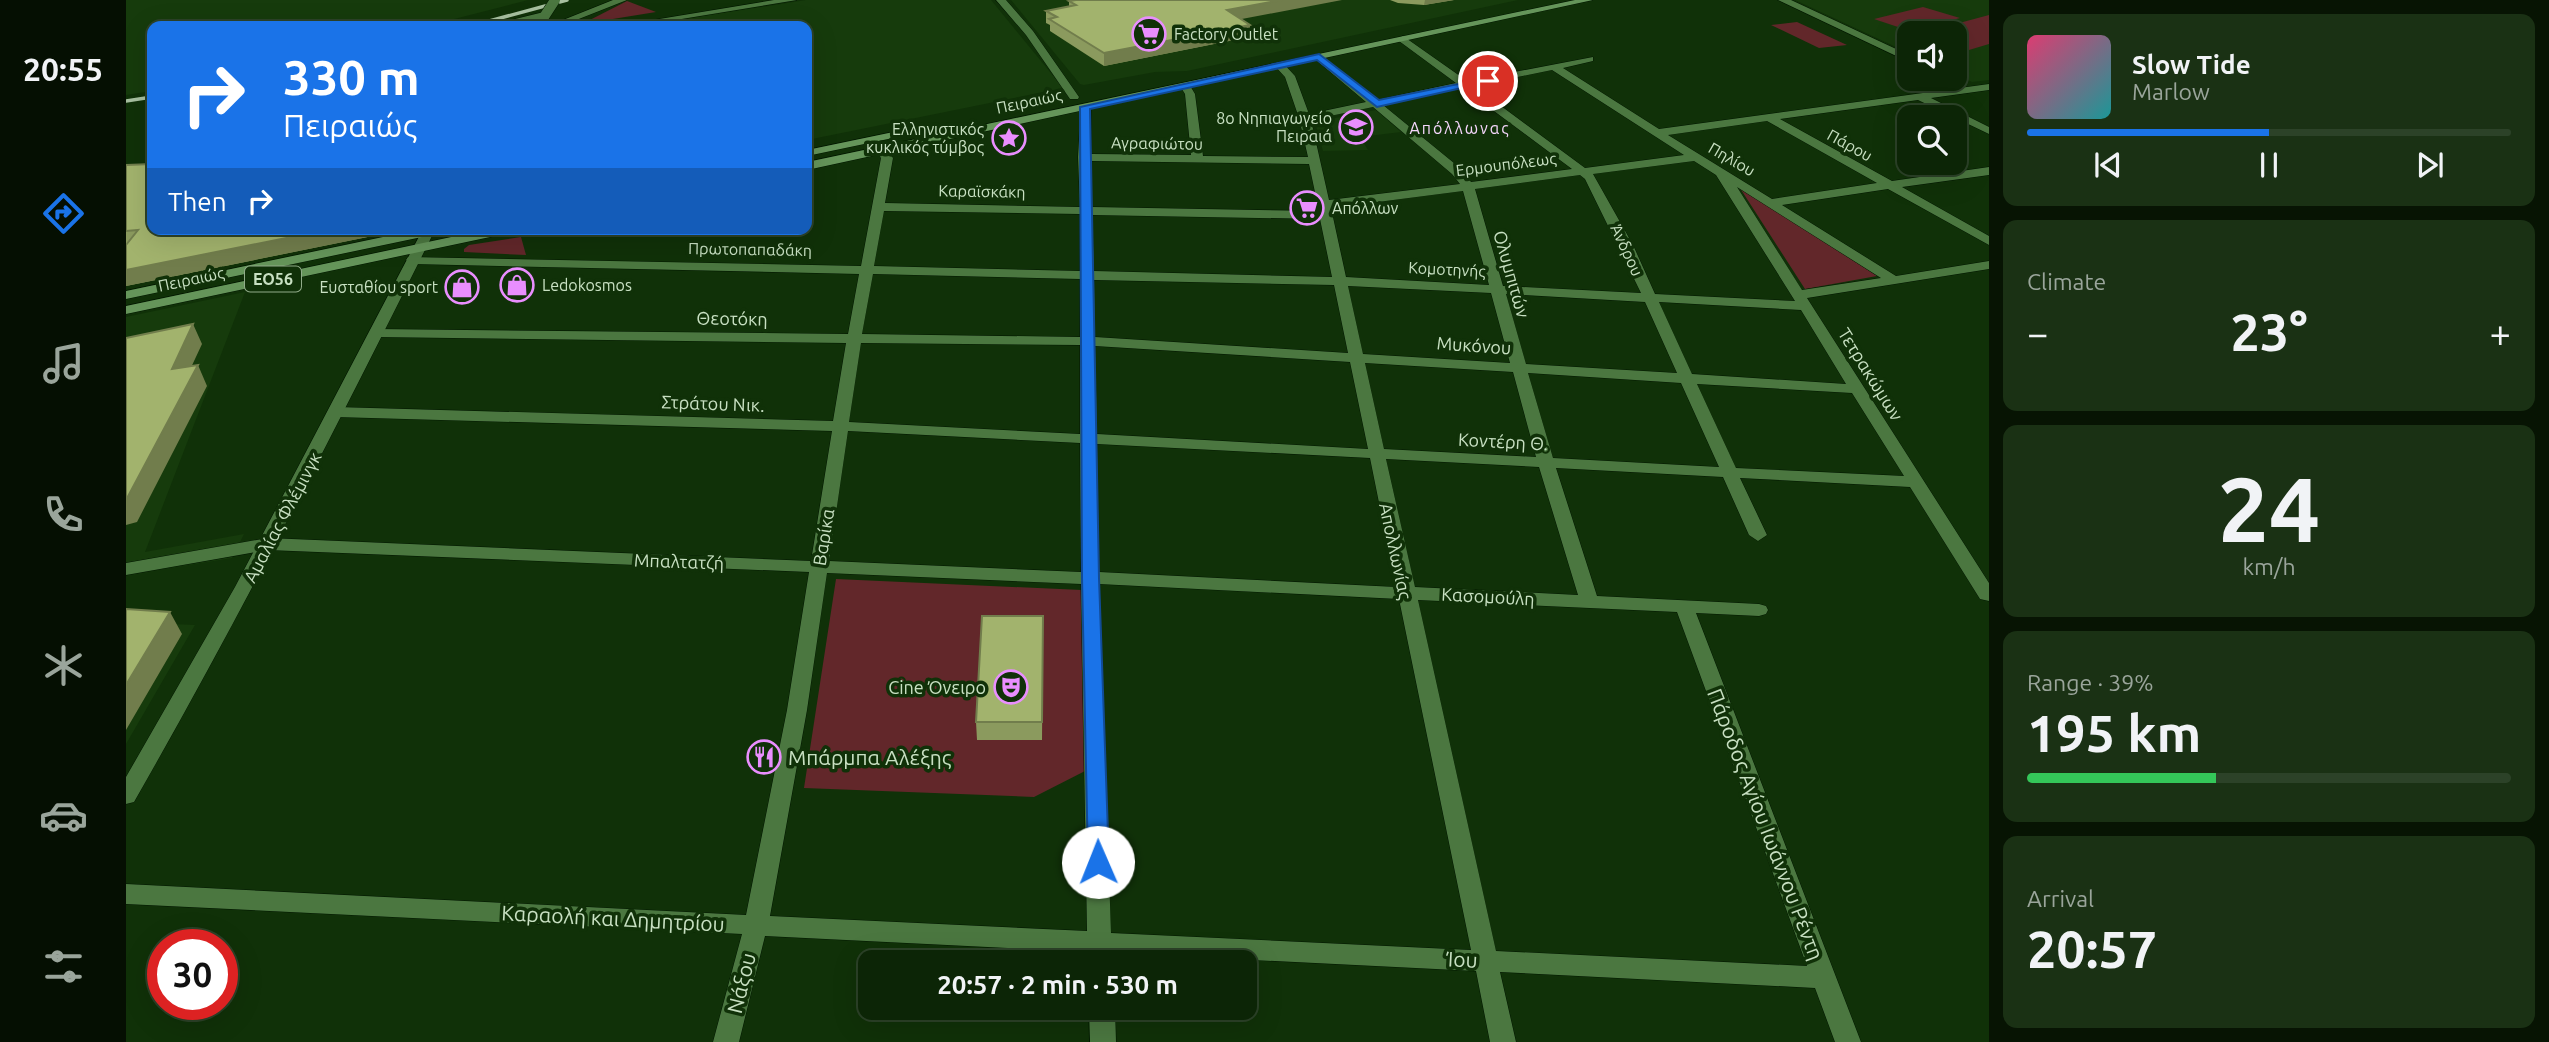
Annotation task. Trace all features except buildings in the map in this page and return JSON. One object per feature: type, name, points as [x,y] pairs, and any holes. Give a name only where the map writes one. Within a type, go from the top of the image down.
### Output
[{"type":"main road","name":"Πειραιώς","points":[[812,165],[1080,102],[1540,0]]},
{"type":"main road","name":"Πειραιώς","points":[[812,152],[1080,102],[1185,86],[1588,0]]},
{"type":"main road","name":"Πειραιώς","points":[[126,295],[409,235]]},
{"type":"main road","name":"Πειραιώς","points":[[126,310],[417,254],[487,235]]},
{"type":"street","points":[[526,21],[544,16],[555,0]]},
{"type":"street","points":[[566,21],[622,0]]},
{"type":"street","points":[[655,21],[792,0]]},
{"type":"street","points":[[1001,0],[1030,33],[1080,102],[1084,158],[1090,578],[1100,950]]},
{"type":"street","points":[[1783,0],[1897,53]]},
{"type":"street","name":"Άνδρου","points":[[1403,39],[1584,172],[1597,188],[1621,234],[1759,535]]},
{"type":"street","name":"Ολυμπιτών","points":[[1319,57],[1456,171],[1468,186],[1546,462],[1589,601]]},
{"type":"street","points":[[1305,118],[1589,59]]},
{"type":"street","name":"Απολλωνίας","points":[[1279,65],[1290,76],[1305,118],[1404,592],[1503,1042]]},
{"type":"street","name":"Πηλίου","points":[[1555,67],[1694,157],[1772,202],[1892,279]]},
{"type":"street","points":[[1185,86],[1190,94],[1196,159]]},
{"type":"street","points":[[1967,86],[1973,89]]},
{"type":"street","points":[[1656,133],[1989,87]]},
{"type":"street","points":[[1920,97],[1989,131]]},
{"type":"street","name":"Πάρου","points":[[1768,117],[1989,241]]},
{"type":"street","name":"Βαρίκα","points":[[756,925],[797,710],[854,339],[880,207],[887,158],[881,150]]},
{"type":"street","name":"Ερμουπόλεως","points":[[1085,209],[1324,210],[1468,186],[1694,157]]},
{"type":"street","name":"Αγραφιώτου","points":[[1084,158],[1314,161]]},
{"type":"street","points":[[1744,206],[1989,172]]},
{"type":"street","name":"Τετρακώμων","points":[[1722,174],[1987,595]]},
{"type":"street","name":"Καραϊσκάκη","points":[[880,207],[1085,209]]},
{"type":"street","name":"Αμαλίας Φλέμινγκ","points":[[126,796],[188,692],[268,544],[417,254],[430,235]]},
{"type":"street","name":"Πρωτοπαπαδάκη","points":[[417,254],[1086,273]]},
{"type":"street","name":"Κομοτηνής","points":[[1086,273],[1339,281],[1649,298],[1802,301],[1892,279],[1989,265]]},
{"type":"street","name":"Θεοτόκη","points":[[376,334],[1087,341]]},
{"type":"street","name":"Μυκόνου","points":[[1087,341],[1857,389]]},
{"type":"street","name":"Στράτου Νικ.","points":[[336,412],[841,426],[1088,438]]},
{"type":"street","name":"Κοντέρη Θ.","points":[[1088,438],[1916,482]]},
{"type":"street","name":"Μπαλτατζή","points":[[126,569],[268,544],[1090,578]]},
{"type":"street","name":"Κασομούλη","points":[[1090,578],[1759,610]]},
{"type":"street","name":"Πάροδος Αγίου Ιωάννου Ρέντη","points":[[1685,607],[1848,1042]]},
{"type":"street","name":"Καραολή και Δημητρίου","points":[[126,894],[756,925],[1075,950]]},
{"type":"street","name":"Νάξου","points":[[726,1042],[756,925]]},
{"type":"street","name":"Ίου","points":[[1257,956],[1487,961],[1824,978]]},
{"type":"street","points":[[1102,1020],[1102,1042]]},
{"type":"shaded area","points":[[126,0],[528,0],[446,21],[147,21],[147,92],[126,95]]},
{"type":"shaded area","points":[[806,0],[991,0],[1063,88],[812,139],[812,21],[672,21]]},
{"type":"shaded area","points":[[1011,0],[1518,0],[1187,71],[1155,72],[1084,85],[1080,84]]},
{"type":"shaded area","points":[[1795,0],[1989,0],[1989,80],[1972,82],[1967,80],[1967,21],[1897,21],[1897,47]]},
{"type":"shaded area","points":[[627,1],[656,12],[600,21],[588,21]]},
{"type":"shaded area","points":[[1923,7],[1960,18],[1948,21],[1897,21],[1897,27],[1874,19]]},
{"type":"shaded area","points":[[1989,15],[1989,44],[1967,49],[1967,21]]},
{"type":"shaded area","points":[[1797,22],[1847,45],[1819,48],[1771,25]]},
{"type":"shaded area","name":"8ο Νηπιαγωγείο Πειραιά","points":[[1376,110],[1401,132],[1360,137],[1368,150],[1323,151],[1315,122]]},
{"type":"shaded area","points":[[1738,185],[1877,276],[1805,289]]},
{"type":"shaded area","points":[[521,237],[526,255],[464,252],[469,245]]},
{"type":"shaded area","points":[[245,292],[145,552],[244,534],[232,558],[126,575],[126,317]]},
{"type":"shaded area","points":[[836,579],[1082,590],[1087,770],[1034,797],[804,788]]},
{"type":"shaded area","points":[[126,622],[195,625],[126,744]]},
{"type":"railway","points":[[489,21],[567,0]]},
{"type":"railway","points":[[126,101],[147,98]]},
{"type":"place","name":"Factory Outlet","points":[[1149,34]]},
{"type":"place","name":"8ο Νηπιαγωγείο Πειραιά","points":[[1356,127]]},
{"type":"place","name":"Ελληνιστικός κυκλικός τύμβος","points":[[1009,138]]},
{"type":"place","name":"Απόλλων","points":[[1307,208]]},
{"type":"place","name":"Ledokosmos","points":[[517,285]]},
{"type":"place","name":"Ευσταθίου sport","points":[[462,287]]},
{"type":"place","name":"Cine Όνειρο","points":[[1011,687]]},
{"type":"place","name":"Μπάρμπα Αλέξης","points":[[764,757]]},
{"type":"district","name":"Απόλλωνας","points":[[1460,128]]},
{"type":"route","points":[[1098,862],[1090,578],[1085,107],[1319,57],[1377,104],[1488,81]]}]
